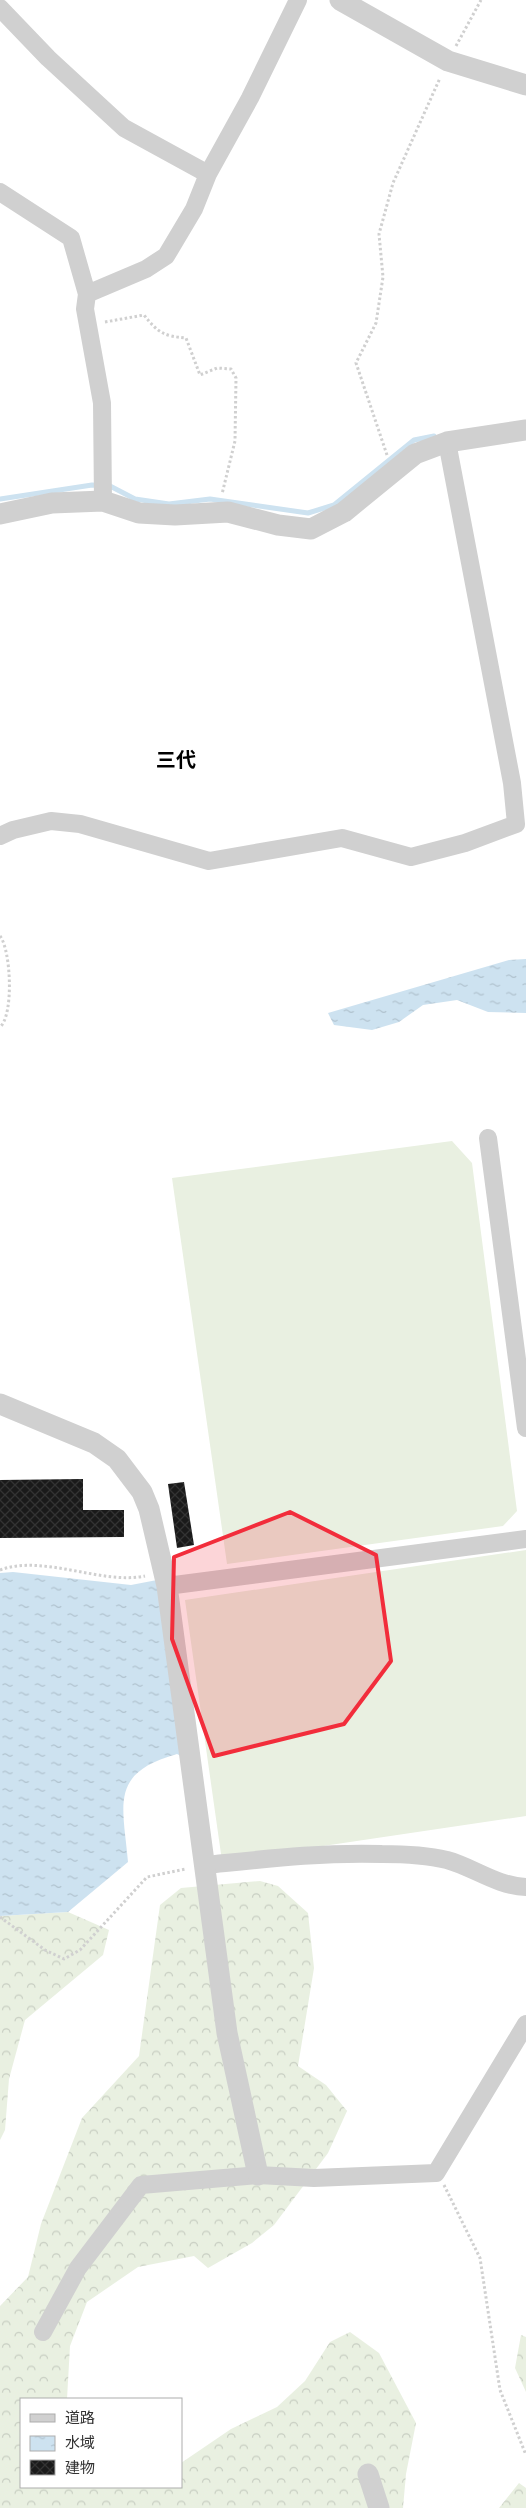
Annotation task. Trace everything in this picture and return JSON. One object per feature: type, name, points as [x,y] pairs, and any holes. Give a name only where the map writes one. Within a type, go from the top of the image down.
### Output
[{"type":"street","points":[[87,294],[146,269],[166,256],[194,209],[208,174],[250,98],[298,0]]},
{"type":"street","points":[[340,0],[448,61],[526,85]]},
{"type":"street","points":[[0,8],[48,58],[124,128],[208,174]]},
{"type":"street","points":[[0,192],[71,238],[87,294],[85,309],[102,403],[103,501]]},
{"type":"street","points":[[0,514],[52,503],[103,501],[139,513],[176,515],[228,512],[278,525],[311,529],[344,512],[414,454],[447,442],[526,430]]},
{"type":"street","points":[[0,836],[12,830],[51,821],[80,824],[209,861],[342,838],[411,856],[465,843],[516,824],[512,783],[447,442]]},
{"type":"street","points":[[488,1138],[526,1428]]},
{"type":"street","points":[[0,1404],[94,1443],[117,1459],[142,1492],[149,1509],[165,1579],[206,1865],[227,2033],[258,2176]]},
{"type":"street","points":[[165,1579],[526,1539]]},
{"type":"street","points":[[206,1865],[326,1854],[403,1854],[447,1860],[516,1886],[526,1886]]},
{"type":"street","points":[[43,2332],[78,2268],[141,2185],[258,2176],[314,2178],[436,2172],[526,2024]]},
{"type":"street","points":[[368,2474],[379,2508]]},
{"type":"path","points":[[392,472],[356,363],[376,323],[383,277],[379,234],[393,184],[448,61],[481,0]]},
{"type":"path","points":[[89,324],[144,315],[155,330],[169,336],[186,338],[200,375],[217,368],[231,369],[236,378],[234,441],[220,512]]},
{"type":"path","points":[[0,936],[4,941],[10,977],[8,1008],[4,1024],[0,1027]]},
{"type":"path","points":[[0,1570],[9,1567],[52,1567],[106,1575],[165,1579]]},
{"type":"path","points":[[0,1917],[45,1950],[64,1959],[80,1950],[147,1877],[206,1865]]},
{"type":"path","points":[[436,2172],[449,2194],[480,2258],[500,2390],[526,2455]]},
{"type":"highlighted area","points":[[290,1512],[376,1555],[391,1661],[344,1724],[214,1756],[172,1639],[174,1557]]},
{"type":"green space","points":[[452,1141],[472,1163],[517,1511],[503,1526],[227,1564],[172,1178]]},
{"type":"green space","points":[[526,1550],[526,1816],[222,1861],[185,1600]]},
{"type":"green space","points":[[260,1881],[278,1886],[308,1913],[314,1968],[298,2066],[326,2085],[347,2111],[328,2153],[274,2225],[252,2243],[208,2268],[194,2256],[138,2267],[87,2302],[70,2346],[67,2398],[20,2398],[20,2488],[182,2488],[182,2462],[231,2429],[277,2407],[305,2381],[330,2342],[350,2332],[379,2353],[416,2423],[406,2474],[403,2508],[0,2508],[0,2306],[28,2277],[41,2224],[82,2118],[139,2056],[160,1905],[181,1888]]},
{"type":"green space","points":[[68,1912],[109,1930],[103,1955],[25,2020],[9,2079],[5,2130],[0,2140],[0,1916]]},
{"type":"green space","points":[[521,2335],[526,2337],[526,2392],[515,2368]]},
{"type":"green space","points":[[519,2483],[526,2488],[526,2508],[499,2508]]},
{"type":"water","points":[[526,959],[526,1013],[488,1012],[457,1000],[423,1005],[399,1022],[372,1030],[334,1025],[328,1013],[509,960]]},
{"type":"water","points":[[13,1572],[131,1585],[157,1580],[187,1759],[177,1754],[155,1762],[140,1771],[130,1781],[125,1793],[123,1807],[128,1862],[68,1912],[0,1916],[0,1573]]},
{"type":"building","points":[[83,1479],[83,1510],[124,1510],[124,1537],[0,1538],[0,1480]]},
{"type":"building","points":[[184,1482],[194,1545],[177,1548],[168,1484]]},
{"type":"waterway","points":[[0,499],[92,485],[110,486],[135,499],[169,504],[210,499],[308,513],[334,505],[414,440],[434,436]]},
{"type":"district","name":"三代","points":[[176,760]]}]
